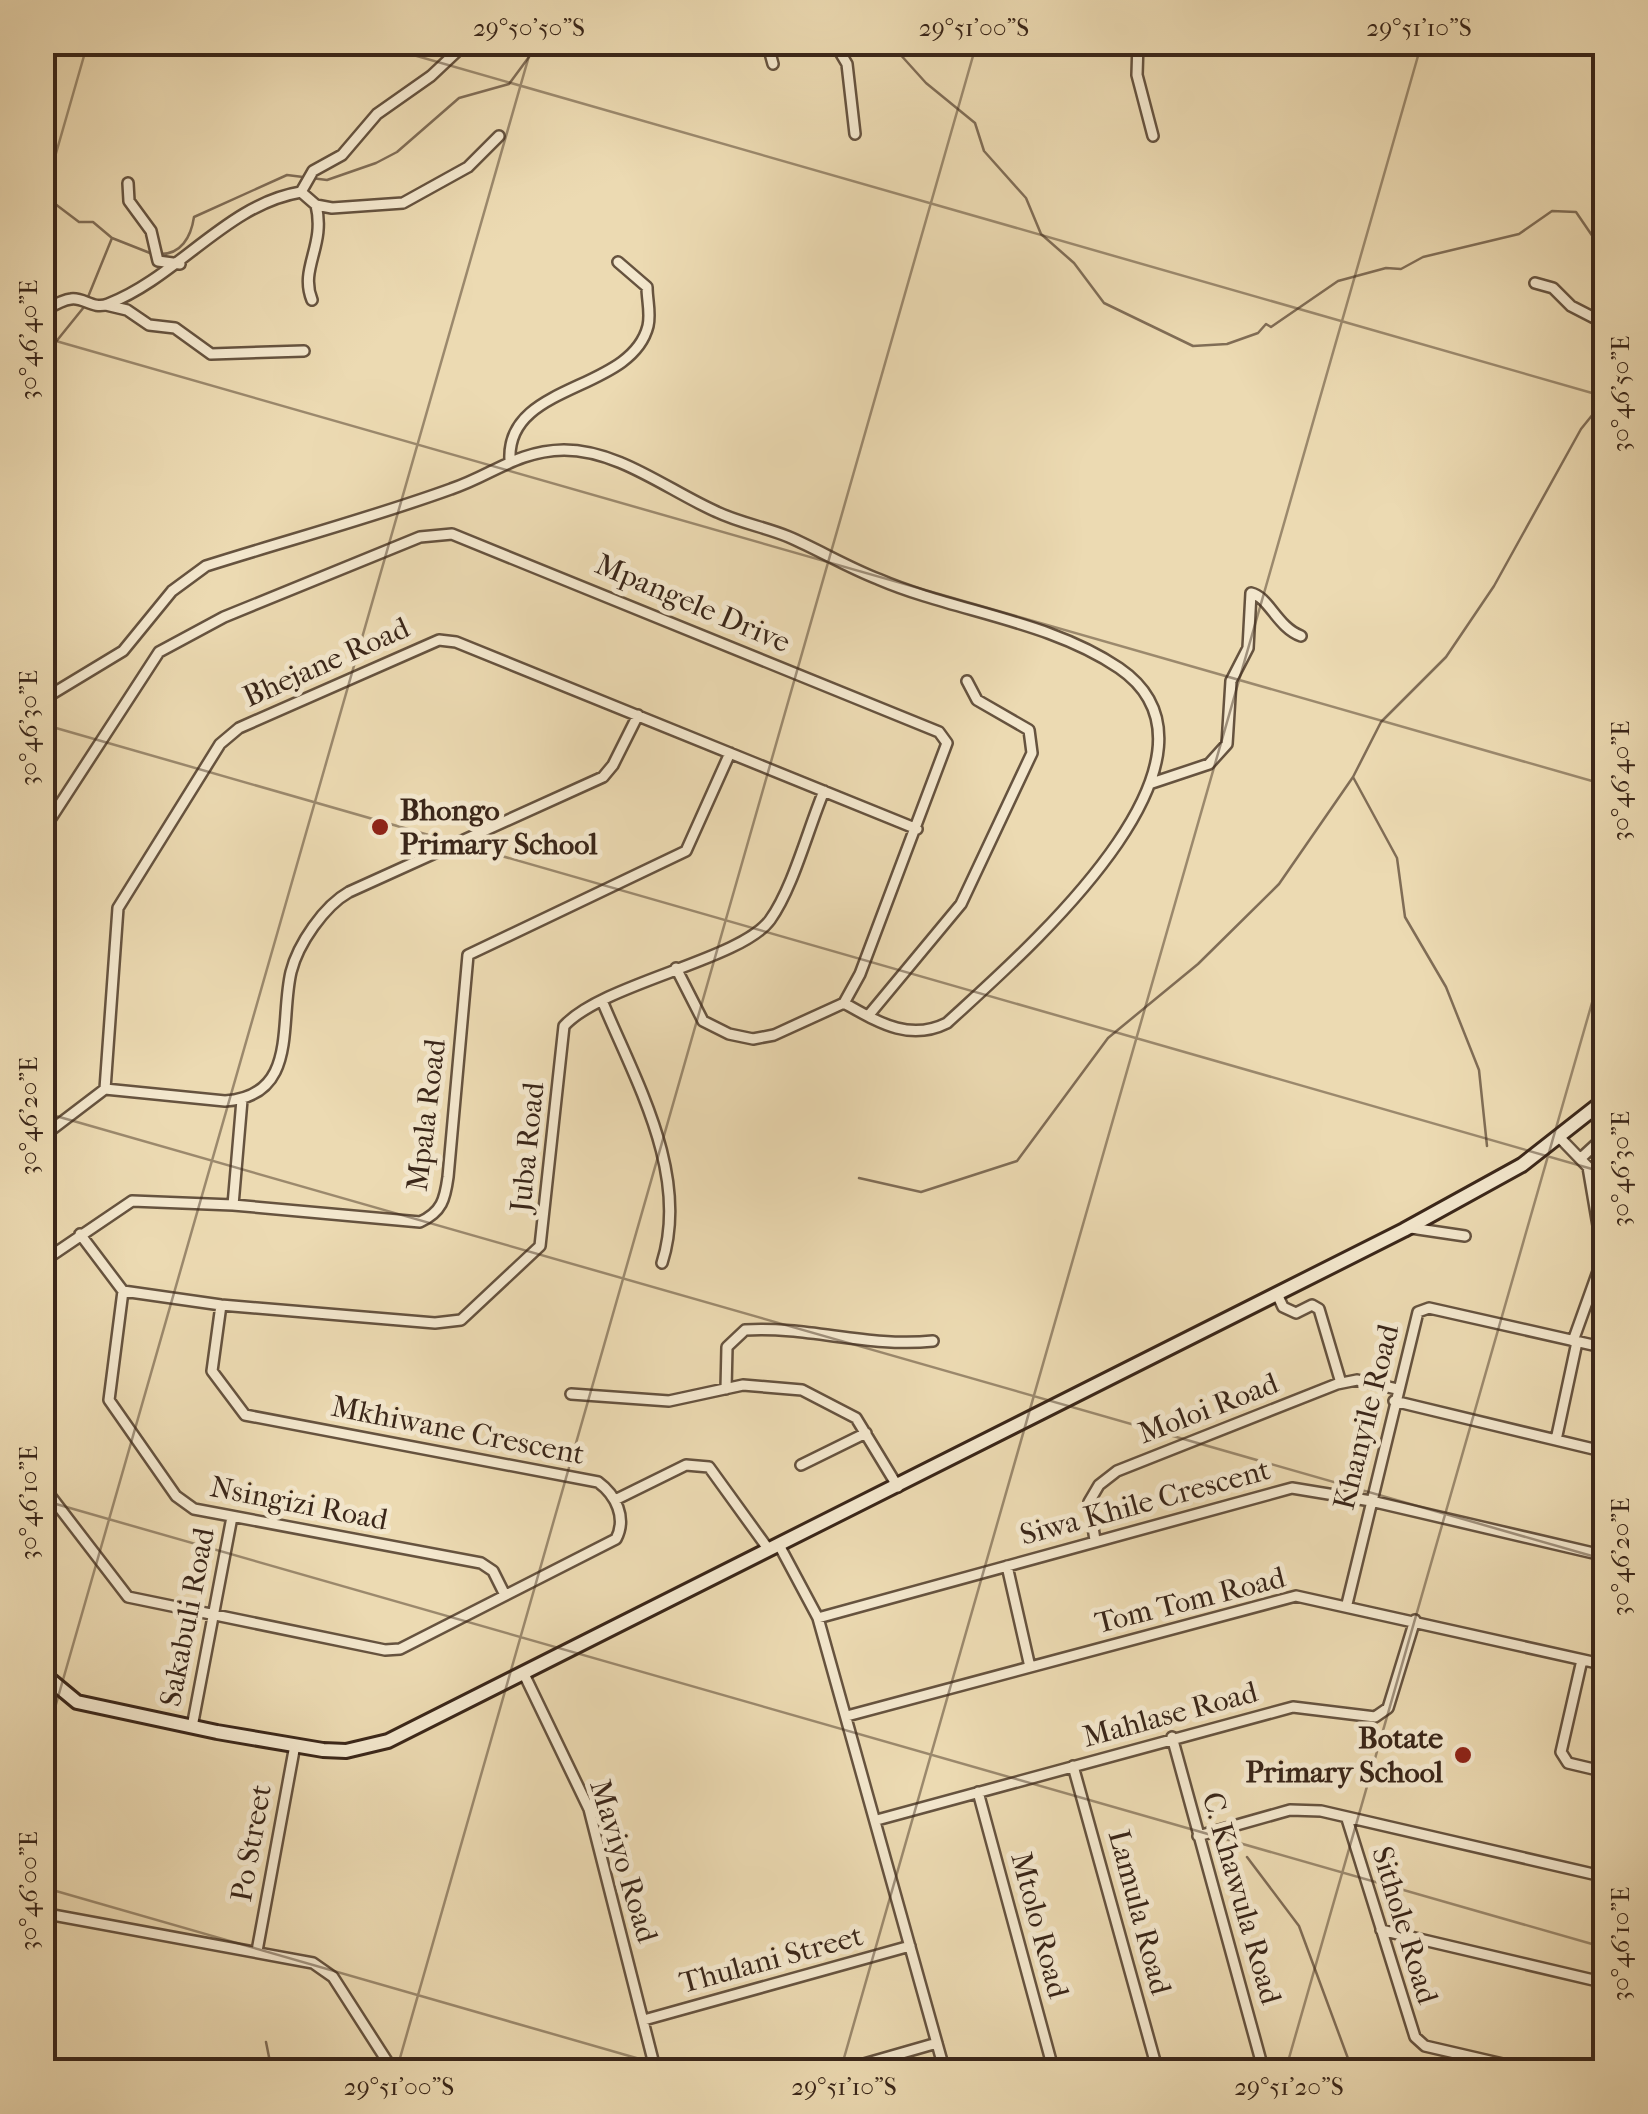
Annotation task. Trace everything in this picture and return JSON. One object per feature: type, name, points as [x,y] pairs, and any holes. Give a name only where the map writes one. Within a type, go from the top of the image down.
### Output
[{"type":"street","points":[[106,306],[180,264],[254,208],[278,196],[301,192],[313,171],[342,155],[377,114],[431,76],[467,42]]},
{"type":"street","points":[[766,42],[774,64]]},
{"type":"street","points":[[834,42],[847,64],[855,134]]},
{"type":"street","points":[[1138,42],[1137,75],[1154,136]]},
{"type":"street","points":[[301,192],[316,205],[351,208],[412,200],[468,167],[498,136]]},
{"type":"street","points":[[128,183],[128,201],[151,231],[158,260],[180,264]]},
{"type":"street","points":[[312,300],[306,277],[320,236],[316,205]]},
{"type":"street","points":[[510,460],[512,439],[522,421],[626,357],[644,337],[649,312],[647,287],[618,262]]},
{"type":"street","points":[[1535,283],[1553,288],[1570,306],[1606,324]]},
{"type":"street","points":[[42,312],[71,299],[128,310],[149,325],[175,328],[212,354],[304,351]]},
{"type":"street","points":[[42,700],[124,650],[191,573],[456,488],[510,460],[566,450],[597,456],[878,580],[1008,620],[1104,661],[1141,688],[1152,710],[1159,752],[1152,783],[1057,922],[948,1022],[916,1032],[868,1016],[844,1003],[764,1038],[730,1034],[696,1013],[676,968]]},
{"type":"street","name":"Mpangele Drive","points":[[42,832],[121,706],[169,645],[224,618],[435,533],[487,544],[939,732],[947,743],[947,752],[844,1003]]},
{"type":"street","points":[[1152,783],[1209,764],[1223,751],[1230,732],[1231,681],[1248,648],[1251,593],[1260,596],[1284,630],[1301,636]]},
{"type":"street","name":"Bhejane Road","points":[[105,1089],[118,908],[220,744],[239,728],[439,640],[456,642],[917,830]]},
{"type":"street","points":[[868,1016],[960,904],[1032,752],[1029,730],[978,700],[967,681]]},
{"type":"street","points":[[42,1137],[105,1089],[242,1100],[273,1077],[282,1060],[293,966],[332,904],[348,892],[602,777],[614,765],[638,715]]},
{"type":"street","name":"Mpala Road","points":[[42,1262],[132,1201],[234,1205],[420,1222],[437,1212],[444,1201],[448,1177],[468,955],[686,851],[730,753]]},
{"type":"street","name":"Juba Road","points":[[123,1291],[435,1323],[461,1320],[540,1246],[561,1036],[572,1018],[757,933],[769,921],[824,792]]},
{"type":"street","points":[[604,1003],[646,1106],[669,1191],[672,1223],[662,1262]]},
{"type":"street","points":[[42,1672],[77,1702],[295,1745],[334,1750],[366,1748],[898,1488],[1408,1228],[1522,1165],[1606,1099]]},
{"type":"street","points":[[234,1205],[242,1100]]},
{"type":"street","points":[[1581,1158],[1606,1136]]},
{"type":"street","points":[[1556,1440],[1575,1341],[1602,1254],[1588,1167],[1560,1138]]},
{"type":"street","points":[[1408,1228],[1465,1236]]},
{"type":"street","points":[[80,1234],[123,1291]]},
{"type":"street","name":"Nsingizi Road","points":[[123,1291],[109,1385],[112,1408],[182,1502],[232,1518],[481,1563],[493,1570],[505,1595]]},
{"type":"street","points":[[1277,1294],[1283,1307],[1296,1314],[1306,1312],[1312,1304],[1318,1308],[1341,1383]]},
{"type":"street","name":"Mkhiwane Crescent","points":[[42,1485],[128,1598],[390,1650],[616,1539],[622,1526],[614,1500],[603,1485],[587,1479],[245,1416],[212,1371],[221,1304]]},
{"type":"street","name":"Khanyile Road","points":[[1347,1604],[1396,1388],[1415,1318],[1422,1309],[1606,1348]]},
{"type":"street","points":[[726,1390],[727,1347],[745,1330],[811,1330],[874,1342],[933,1341]]},
{"type":"street","name":"Moloi Road","points":[[1096,1540],[1089,1502],[1099,1485],[1117,1471],[1341,1383],[1367,1381],[1396,1388]]},
{"type":"street","points":[[571,1394],[669,1401],[757,1385],[802,1390],[844,1410],[866,1433],[898,1488]]},
{"type":"street","points":[[1394,1401],[1606,1452]]},
{"type":"street","points":[[801,1464],[866,1433]]},
{"type":"street","points":[[614,1500],[686,1464],[709,1467],[774,1548],[818,1618],[944,2072]]},
{"type":"street","name":"Siwa Khile Crescent","points":[[818,1618],[1292,1488],[1371,1501],[1606,1556]]},
{"type":"street","name":"Sakabuli Road","points":[[192,1726],[232,1518]]},
{"type":"street","points":[[1007,1566],[1030,1667]]},
{"type":"street","name":"Tom Tom Road","points":[[847,1716],[1283,1598],[1307,1596],[1606,1665]]},
{"type":"street","name":"Mahlase Road","points":[[877,1820],[1293,1707],[1374,1717],[1388,1708],[1415,1620]]},
{"type":"street","points":[[1582,1660],[1562,1752],[1568,1763],[1606,1772]]},
{"type":"street","name":"Maviyo Road","points":[[524,1672],[588,1808],[656,2072]]},
{"type":"street","name":"C. Khawula Road","points":[[1172,1737],[1264,2072]]},
{"type":"street","name":"Po Street","points":[[257,1951],[295,1745]]},
{"type":"street","name":"Lamula Road","points":[[1074,1766],[1158,2072]]},
{"type":"street","name":"Mtolo Road","points":[[978,1792],[1054,2072]]},
{"type":"street","points":[[1198,1836],[1290,1810],[1347,1819],[1606,1877]]},
{"type":"street","name":"Sithole Road","points":[[1347,1819],[1419,2042],[1538,2072]]},
{"type":"street","points":[[42,1913],[312,1963],[329,1972],[394,2072]]},
{"type":"street","points":[[1381,1930],[1606,1983]]},
{"type":"street","name":"Thulani Street","points":[[644,2020],[910,1946]]},
{"type":"street","points":[[836,2072],[937,2043]]},
{"type":"street","points":[[42,2058],[54,2072]]},
{"type":"waterway","points":[[159,254],[167,254],[184,243],[194,217],[287,175],[327,180],[397,152],[459,98],[509,84],[540,42]]},
{"type":"waterway","points":[[889,42],[926,83],[975,123],[984,151],[1026,198],[1041,234],[1074,263],[1104,303],[1193,346],[1227,344],[1258,333],[1266,324],[1271,327],[1338,281],[1386,268],[1401,269],[1423,257],[1519,234],[1552,211],[1576,212],[1606,256]]},
{"type":"waterway","points":[[42,194],[79,222],[93,222],[112,238],[150,253]]},
{"type":"waterway","points":[[88,297],[112,238]]},
{"type":"waterway","points":[[42,359],[84,307]]},
{"type":"waterway","points":[[859,1178],[921,1192],[1017,1161],[1108,1038],[1198,964],[1279,884],[1353,777],[1381,722],[1446,657],[1494,586],[1581,429],[1606,398]]},
{"type":"waterway","points":[[1353,777],[1397,858],[1405,917],[1446,987],[1479,1070],[1487,1146]]},
{"type":"waterway","points":[[1247,1857],[1299,1926],[1353,2072]]},
{"type":"waterway","points":[[266,2042],[272,2072]]},
{"type":"place","name":"Bhongo Primary School","points":[[380,827]]},
{"type":"place","name":"Botate Primary School","points":[[1463,1755]]}]
